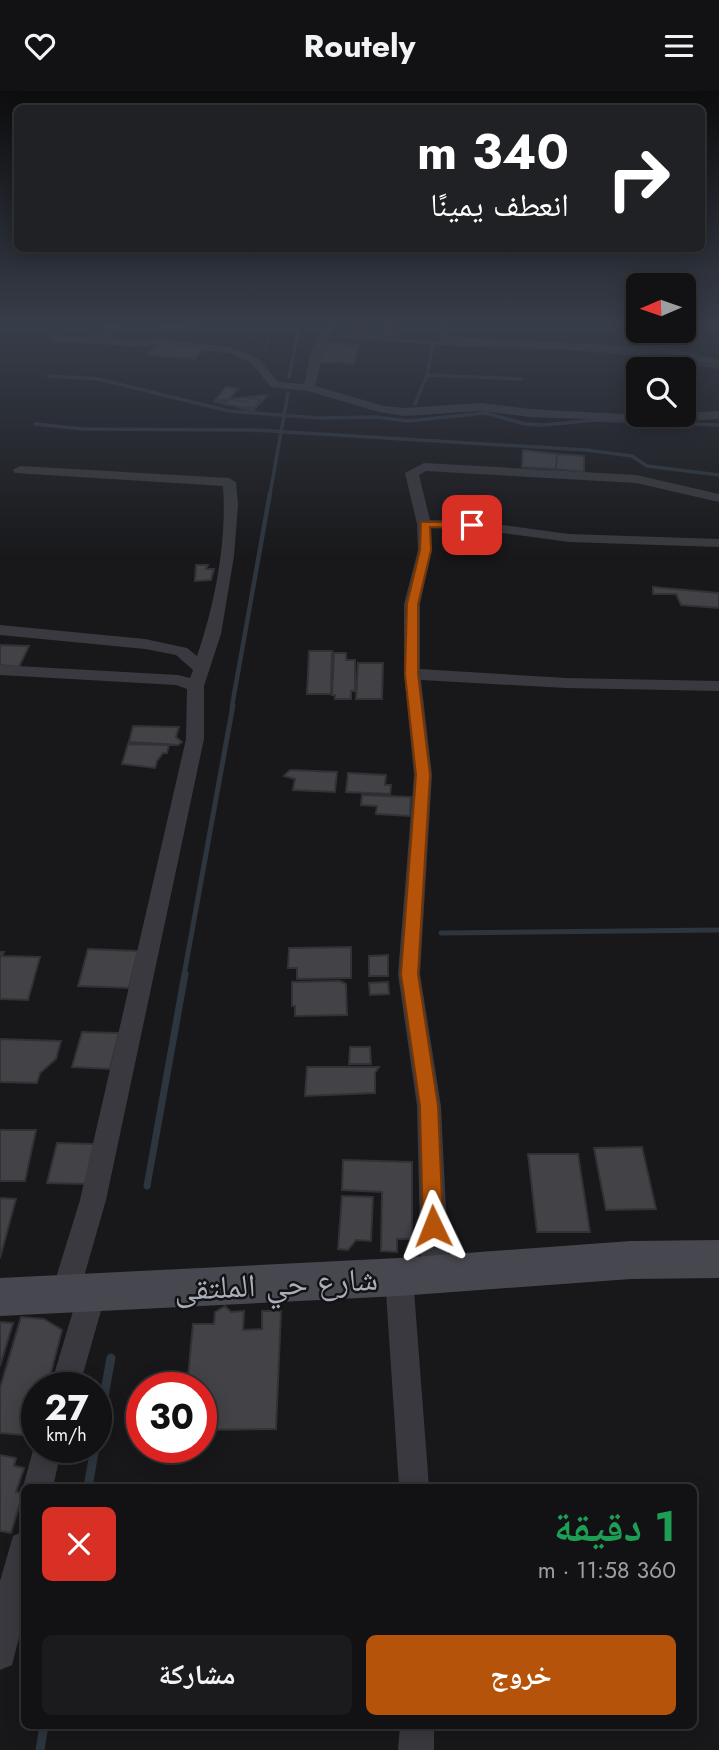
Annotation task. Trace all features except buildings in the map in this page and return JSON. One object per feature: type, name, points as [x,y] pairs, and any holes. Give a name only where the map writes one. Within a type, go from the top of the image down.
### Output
[{"type":"street","points":[[367,404],[404,412],[481,407],[530,413],[656,417],[719,415]]},
{"type":"street","points":[[414,1484],[417,1276],[429,1106],[409,974],[423,775],[412,674],[412,604],[425,550],[424,524],[412,473],[424,467],[636,479],[719,498]]},
{"type":"street","points":[[20,470],[208,478],[229,482],[232,505],[227,556],[213,634],[198,676],[195,739],[93,1200],[66,1372]]},
{"type":"street","points":[[424,524],[472,525],[569,538],[719,543]]},
{"type":"street","points":[[0,630],[145,644],[181,651],[198,676]]},
{"type":"street","points":[[0,670],[178,680],[198,676]]},
{"type":"street","points":[[412,674],[566,683],[719,686]]},
{"type":"street","name":"شارع حي الملتقى","points":[[0,1297],[417,1276],[631,1260],[719,1259]]},
{"type":"street","points":[[39,1484],[43,1463]]},
{"type":"street","points":[[0,1653],[21,1560]]},
{"type":"street","points":[[416,1750],[417,1729]]},
{"type":"waterway","points":[[202,404],[229,411],[284,415]]},
{"type":"waterway","points":[[284,415],[286,404]]},
{"type":"waterway","points":[[284,415],[376,417],[408,421],[485,413],[525,424],[543,425],[596,420],[719,425]]},
{"type":"waterway","points":[[281,432],[284,415]]},
{"type":"waterway","points":[[35,424],[83,429],[281,432]]},
{"type":"waterway","points":[[270,494],[281,432]]},
{"type":"waterway","points":[[281,432],[586,450],[632,456],[647,466],[719,475]]},
{"type":"waterway","points":[[232,706],[270,493]]},
{"type":"waterway","points":[[184,975],[233,705]]},
{"type":"waterway","points":[[441,933],[719,930]]},
{"type":"waterway","points":[[147,1186],[185,974]]},
{"type":"waterway","points":[[108,1372],[111,1358]]},
{"type":"waterway","points":[[89,1484],[92,1463]]},
{"type":"waterway","points":[[40,1750],[43,1729]]},
{"type":"route","points":[[433,1226],[429,1106],[409,974],[423,775],[412,674],[412,604],[425,550],[424,524],[472,525]]}]
